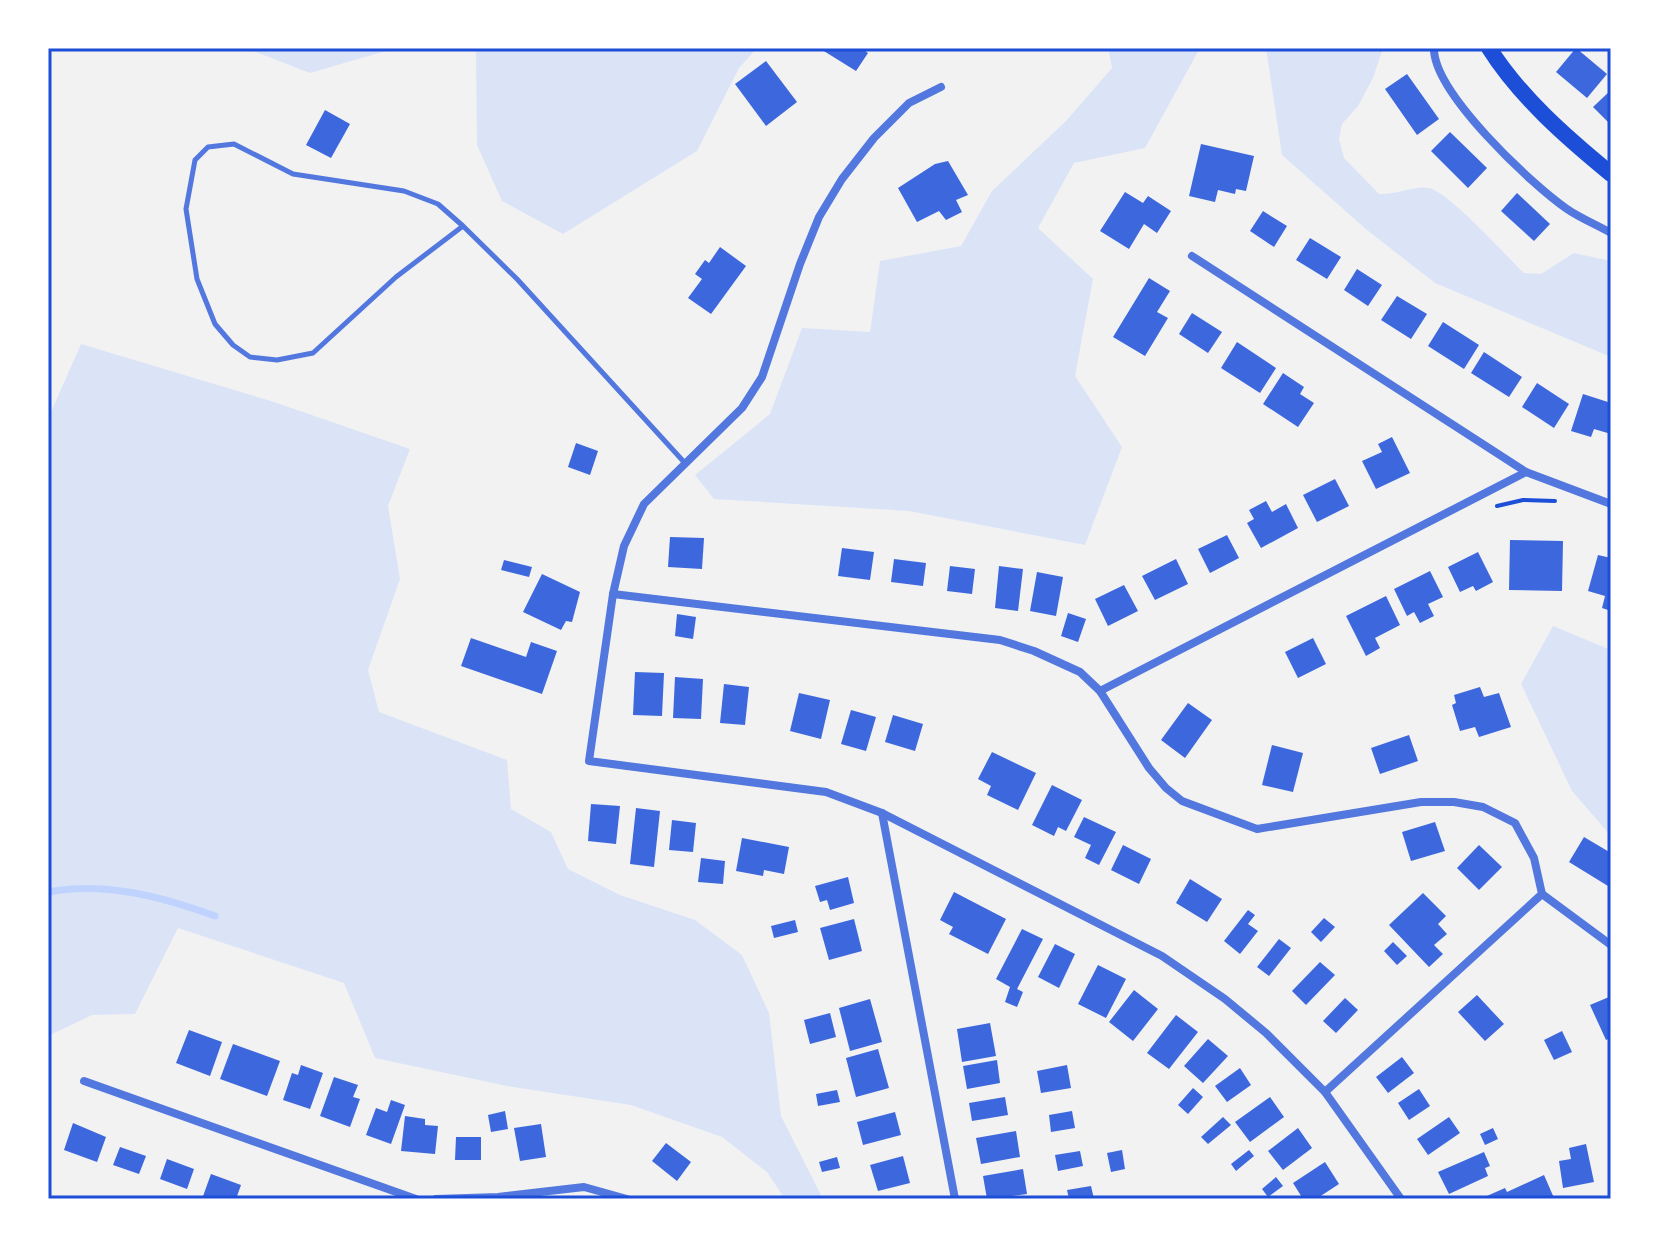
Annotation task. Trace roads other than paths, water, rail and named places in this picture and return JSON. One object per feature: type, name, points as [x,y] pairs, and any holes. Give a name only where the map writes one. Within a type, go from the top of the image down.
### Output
[{"type":"main road","points":[[1489,48],[1501,68],[1564,136],[1611,174]]},
{"type":"street","points":[[1434,50],[1441,76],[1494,143],[1568,210],[1611,233]]},
{"type":"street","points":[[941,87],[909,103],[874,138],[842,179],[819,217],[800,264],[762,377],[742,408],[644,504],[624,546],[613,594],[589,761],[826,792],[882,813],[1162,956],[1225,999],[1266,1033],[1325,1092],[1401,1199]]},
{"type":"street","points":[[1192,256],[1526,472],[1611,504]]},
{"type":"street","points":[[1100,691],[1526,472]]},
{"type":"street","points":[[613,594],[1000,640],[1034,651],[1080,672],[1100,691],[1149,768],[1182,801],[1257,829],[1421,802],[1454,802],[1483,807],[1515,823],[1534,858],[1542,894],[1611,945]]},
{"type":"street","points":[[882,813],[955,1199]]},
{"type":"street","points":[[1325,1092],[1542,894]]},
{"type":"street","points":[[84,1081],[416,1199]]},
{"type":"street","points":[[436,1199],[498,1198],[584,1187],[627,1199]]},
{"type":"lane","points":[[463,226],[396,277],[313,353],[277,360],[250,357],[233,345],[215,324],[197,279],[186,209],[195,160],[208,147],[234,144],[293,174],[404,191],[438,204],[463,226],[517,279],[684,462]]},
{"type":"waterway","points":[[48,892],[90,888],[133,893],[215,916]]}]
